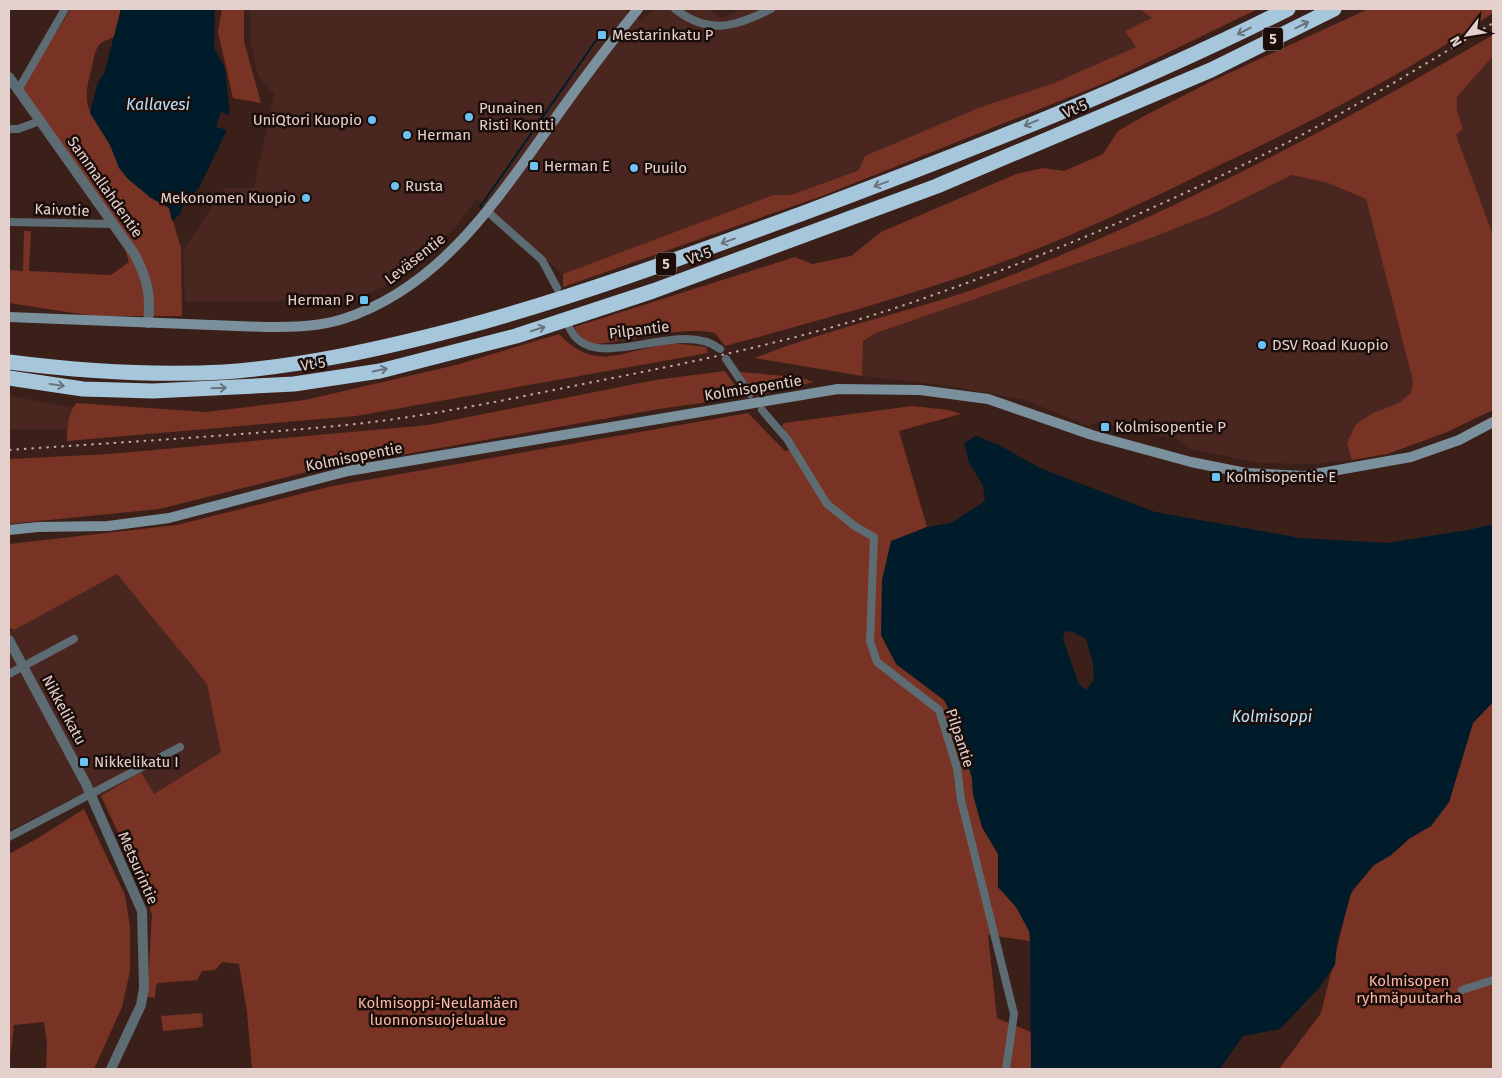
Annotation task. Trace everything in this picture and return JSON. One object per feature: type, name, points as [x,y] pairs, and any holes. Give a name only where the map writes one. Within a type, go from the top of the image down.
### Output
[{"type":"highway","name":"Vt 5","points":[[9,362],[84,371],[224,372],[291,365],[375,351],[510,315],[650,270],[931,165],[1200,53],[1288,9]]},
{"type":"highway","name":"Vt 5","points":[[9,378],[84,389],[153,391],[294,384],[380,370],[516,336],[654,292],[937,186],[1211,70],[1334,9]]},
{"type":"main road","name":"Leväsentie","points":[[9,317],[264,327],[299,326],[343,319],[379,304],[417,280],[450,253],[488,212],[593,64],[638,9]]},
{"type":"main road","name":"Kolmisopentie","points":[[9,530],[108,526],[169,518],[348,471],[838,389],[920,390],[988,399],[1092,435],[1190,462],[1246,473],[1304,476],[1411,457],[1459,440],[1493,422]]},
{"type":"street","points":[[18,90],[65,9]]},
{"type":"street","points":[[676,9],[701,24],[732,26],[771,9]]},
{"type":"street","name":"Sammallahdentie","points":[[9,77],[135,255],[147,279],[150,303],[148,323]]},
{"type":"street","points":[[9,129],[18,129],[40,121]]},
{"type":"street","points":[[488,212],[542,260],[556,288]]},
{"type":"street","name":"Kaivotie","points":[[9,222],[113,224]]},
{"type":"street","name":"Pilpantie","points":[[569,327],[573,337],[588,347],[609,349],[688,338],[714,344],[720,349]]},
{"type":"street","points":[[726,359],[750,394]]},
{"type":"street","name":"Pilpantie","points":[[762,410],[769,421],[786,439],[827,504],[856,527],[874,537],[870,641],[877,662],[939,710],[957,768],[961,800],[1014,1014],[1006,1069]]},
{"type":"street","points":[[9,674],[74,639]]},
{"type":"street","name":"Nikkelikatu","points":[[9,640],[91,795]]},
{"type":"street","points":[[9,837],[180,747]]},
{"type":"street","name":"Metsurintie","points":[[91,795],[113,849],[139,902],[143,924],[144,988],[141,1005],[111,1069]]},
{"type":"street","points":[[1462,990],[1493,980]]},
{"type":"shaded area","points":[[249,9],[623,9],[641,21],[654,9],[709,9],[721,18],[742,9],[1140,9],[1152,18],[1136,47],[1054,83],[981,107],[859,169],[791,195],[773,195],[563,274],[477,199],[452,231],[409,261],[389,284],[360,297],[303,297],[281,301],[185,301],[183,250],[225,188],[254,188],[274,94],[258,76],[251,45]]},
{"type":"shaded area","points":[[1493,56],[1493,235],[1456,135],[1463,129],[1457,111],[1457,97]]},
{"type":"shaded area","points":[[1292,175],[1328,183],[1366,199],[1413,381],[1412,393],[1399,403],[1373,413],[1347,443],[1352,460],[1314,464],[1258,463],[1191,449],[1175,438],[1133,433],[1099,421],[1089,426],[1025,400],[950,386],[862,376],[863,341],[876,333],[1148,239],[1210,215]]},
{"type":"shaded area","points":[[9,396],[73,407],[67,429],[9,429]]},
{"type":"shaded area","points":[[117,574],[207,684],[221,752],[154,794],[141,772],[101,796],[70,799],[9,831],[9,632]]},
{"type":"green space","points":[[71,9],[121,9],[115,35],[101,43],[95,53],[88,82],[87,103],[93,117],[111,146],[120,168],[138,187],[169,208],[181,248],[182,316],[93,316],[9,303],[9,270],[23,271],[24,231],[31,231],[29,271],[111,275],[129,262],[116,221],[20,89]]},
{"type":"green space","points":[[222,9],[244,9],[244,41],[261,103],[233,98],[218,32]]},
{"type":"green space","points":[[1140,9],[1258,9],[1107,82],[822,196],[563,287],[563,274],[773,195],[791,195],[859,170],[865,156],[981,107],[1054,83],[1136,47],[1125,31],[1152,18]]},
{"type":"green space","points":[[1368,9],[1493,9],[1493,13],[1395,75],[1293,129],[1090,227],[966,275],[846,313],[725,346],[715,333],[702,331],[673,332],[597,344],[583,339],[574,327],[795,257],[812,264],[851,256],[881,232],[1016,174],[1043,168],[1064,171],[1103,154],[1118,131],[1144,116],[1212,81]]},
{"type":"green space","points":[[1493,35],[1493,56],[1457,97],[1457,111],[1463,129],[1456,135],[1493,235],[1493,410],[1445,433],[1387,454],[1352,460],[1347,443],[1356,424],[1373,413],[1399,403],[1411,393],[1413,381],[1366,199],[1328,183],[1292,175],[1210,215],[1148,239],[876,333],[863,341],[862,376],[755,358],[815,337],[969,291],[1126,227],[1189,198],[1312,136]]},
{"type":"green space","points":[[559,334],[573,346],[586,353],[599,356],[612,356],[655,346],[675,344],[706,347],[708,353],[356,416],[67,441],[70,415],[77,403],[205,412],[305,400],[456,365]]},
{"type":"green space","points":[[725,371],[743,397],[659,409],[311,471],[159,509],[9,524],[9,459],[109,454],[428,425],[655,380]]},
{"type":"green space","points":[[740,372],[798,377],[814,382],[755,396]]},
{"type":"green space","name":"Kolmisoppi-Neulamäen luonnonsuojelualue","points":[[912,406],[949,410],[961,414],[899,431],[927,527],[891,542],[896,664],[944,700],[953,717],[972,778],[973,794],[982,827],[998,854],[998,887],[1019,912],[1027,926],[1030,941],[988,935],[997,1018],[1031,1032],[1031,1069],[252,1069],[247,1012],[239,964],[222,962],[215,970],[202,971],[197,980],[159,983],[156,985],[155,998],[147,997],[152,915],[144,889],[101,796],[141,772],[154,794],[221,752],[207,684],[117,574],[14,630],[9,627],[9,544],[177,525],[332,486],[748,413],[785,451],[797,449],[782,426],[784,423]]},
{"type":"green space","name":"Kolmisopen ryhmäpuutarha","points":[[1493,702],[1493,1069],[1279,1069],[1321,1013],[1350,895],[1374,865],[1391,855],[1410,838],[1431,826],[1449,802],[1473,723]]},
{"type":"green space","points":[[84,809],[125,895],[130,927],[130,971],[122,1007],[94,1069],[46,1069],[47,1043],[44,1022],[14,1025],[9,1066],[9,854]]},
{"type":"green space","points":[[202,1013],[203,1027],[163,1031],[161,1016]]},
{"type":"water","name":"Kallavesi","points":[[121,9],[215,9],[214,48],[225,68],[230,115],[221,112],[216,127],[227,130],[199,188],[183,205],[180,214],[172,221],[169,208],[151,198],[128,179],[119,168],[110,145],[90,113],[97,85],[105,71]]},
{"type":"water","name":"Kolmisoppi","points":[[976,436],[997,444],[1040,468],[1155,512],[1300,538],[1388,543],[1493,524],[1493,702],[1473,723],[1449,802],[1431,826],[1410,838],[1391,855],[1374,865],[1352,890],[1337,943],[1335,965],[1319,988],[1280,1029],[1243,1036],[1220,1069],[1031,1069],[1030,933],[1016,907],[998,887],[998,854],[982,827],[973,794],[972,778],[953,717],[944,700],[896,664],[881,635],[882,580],[891,541],[927,527],[951,523],[985,501],[983,486],[969,462],[964,443]],"holes":[[[1065,631],[1073,632],[1086,639],[1093,664],[1094,680],[1086,690],[1079,684],[1063,639]]]},
{"type":"waterway","points":[[480,207],[597,39]]},
{"type":"railway","points":[[9,450],[262,432],[404,418],[491,403],[669,367],[848,323],[936,294],[1019,263],[1101,230],[1182,194],[1320,125],[1493,23]]},
{"type":"place","name":"Mestarinkatu P","points":[[602,35]]},
{"type":"place","name":"Punainen Risti Kontti","points":[[469,117]]},
{"type":"place","name":"UniQtori Kuopio","points":[[372,120]]},
{"type":"place","name":"Herman","points":[[407,135]]},
{"type":"place","name":"Herman E","points":[[534,166]]},
{"type":"place","name":"Puuilo","points":[[634,168]]},
{"type":"place","name":"Rusta","points":[[395,186]]},
{"type":"place","name":"Mekonomen Kuopio","points":[[306,198]]},
{"type":"place","name":"Herman P","points":[[364,300]]},
{"type":"place","name":"DSV Road Kuopio","points":[[1262,345]]},
{"type":"place","name":"Kolmisopentie P","points":[[1105,427]]},
{"type":"place","name":"Kolmisopentie E","points":[[1216,477]]},
{"type":"place","name":"Nikkelikatu I","points":[[84,762]]}]
